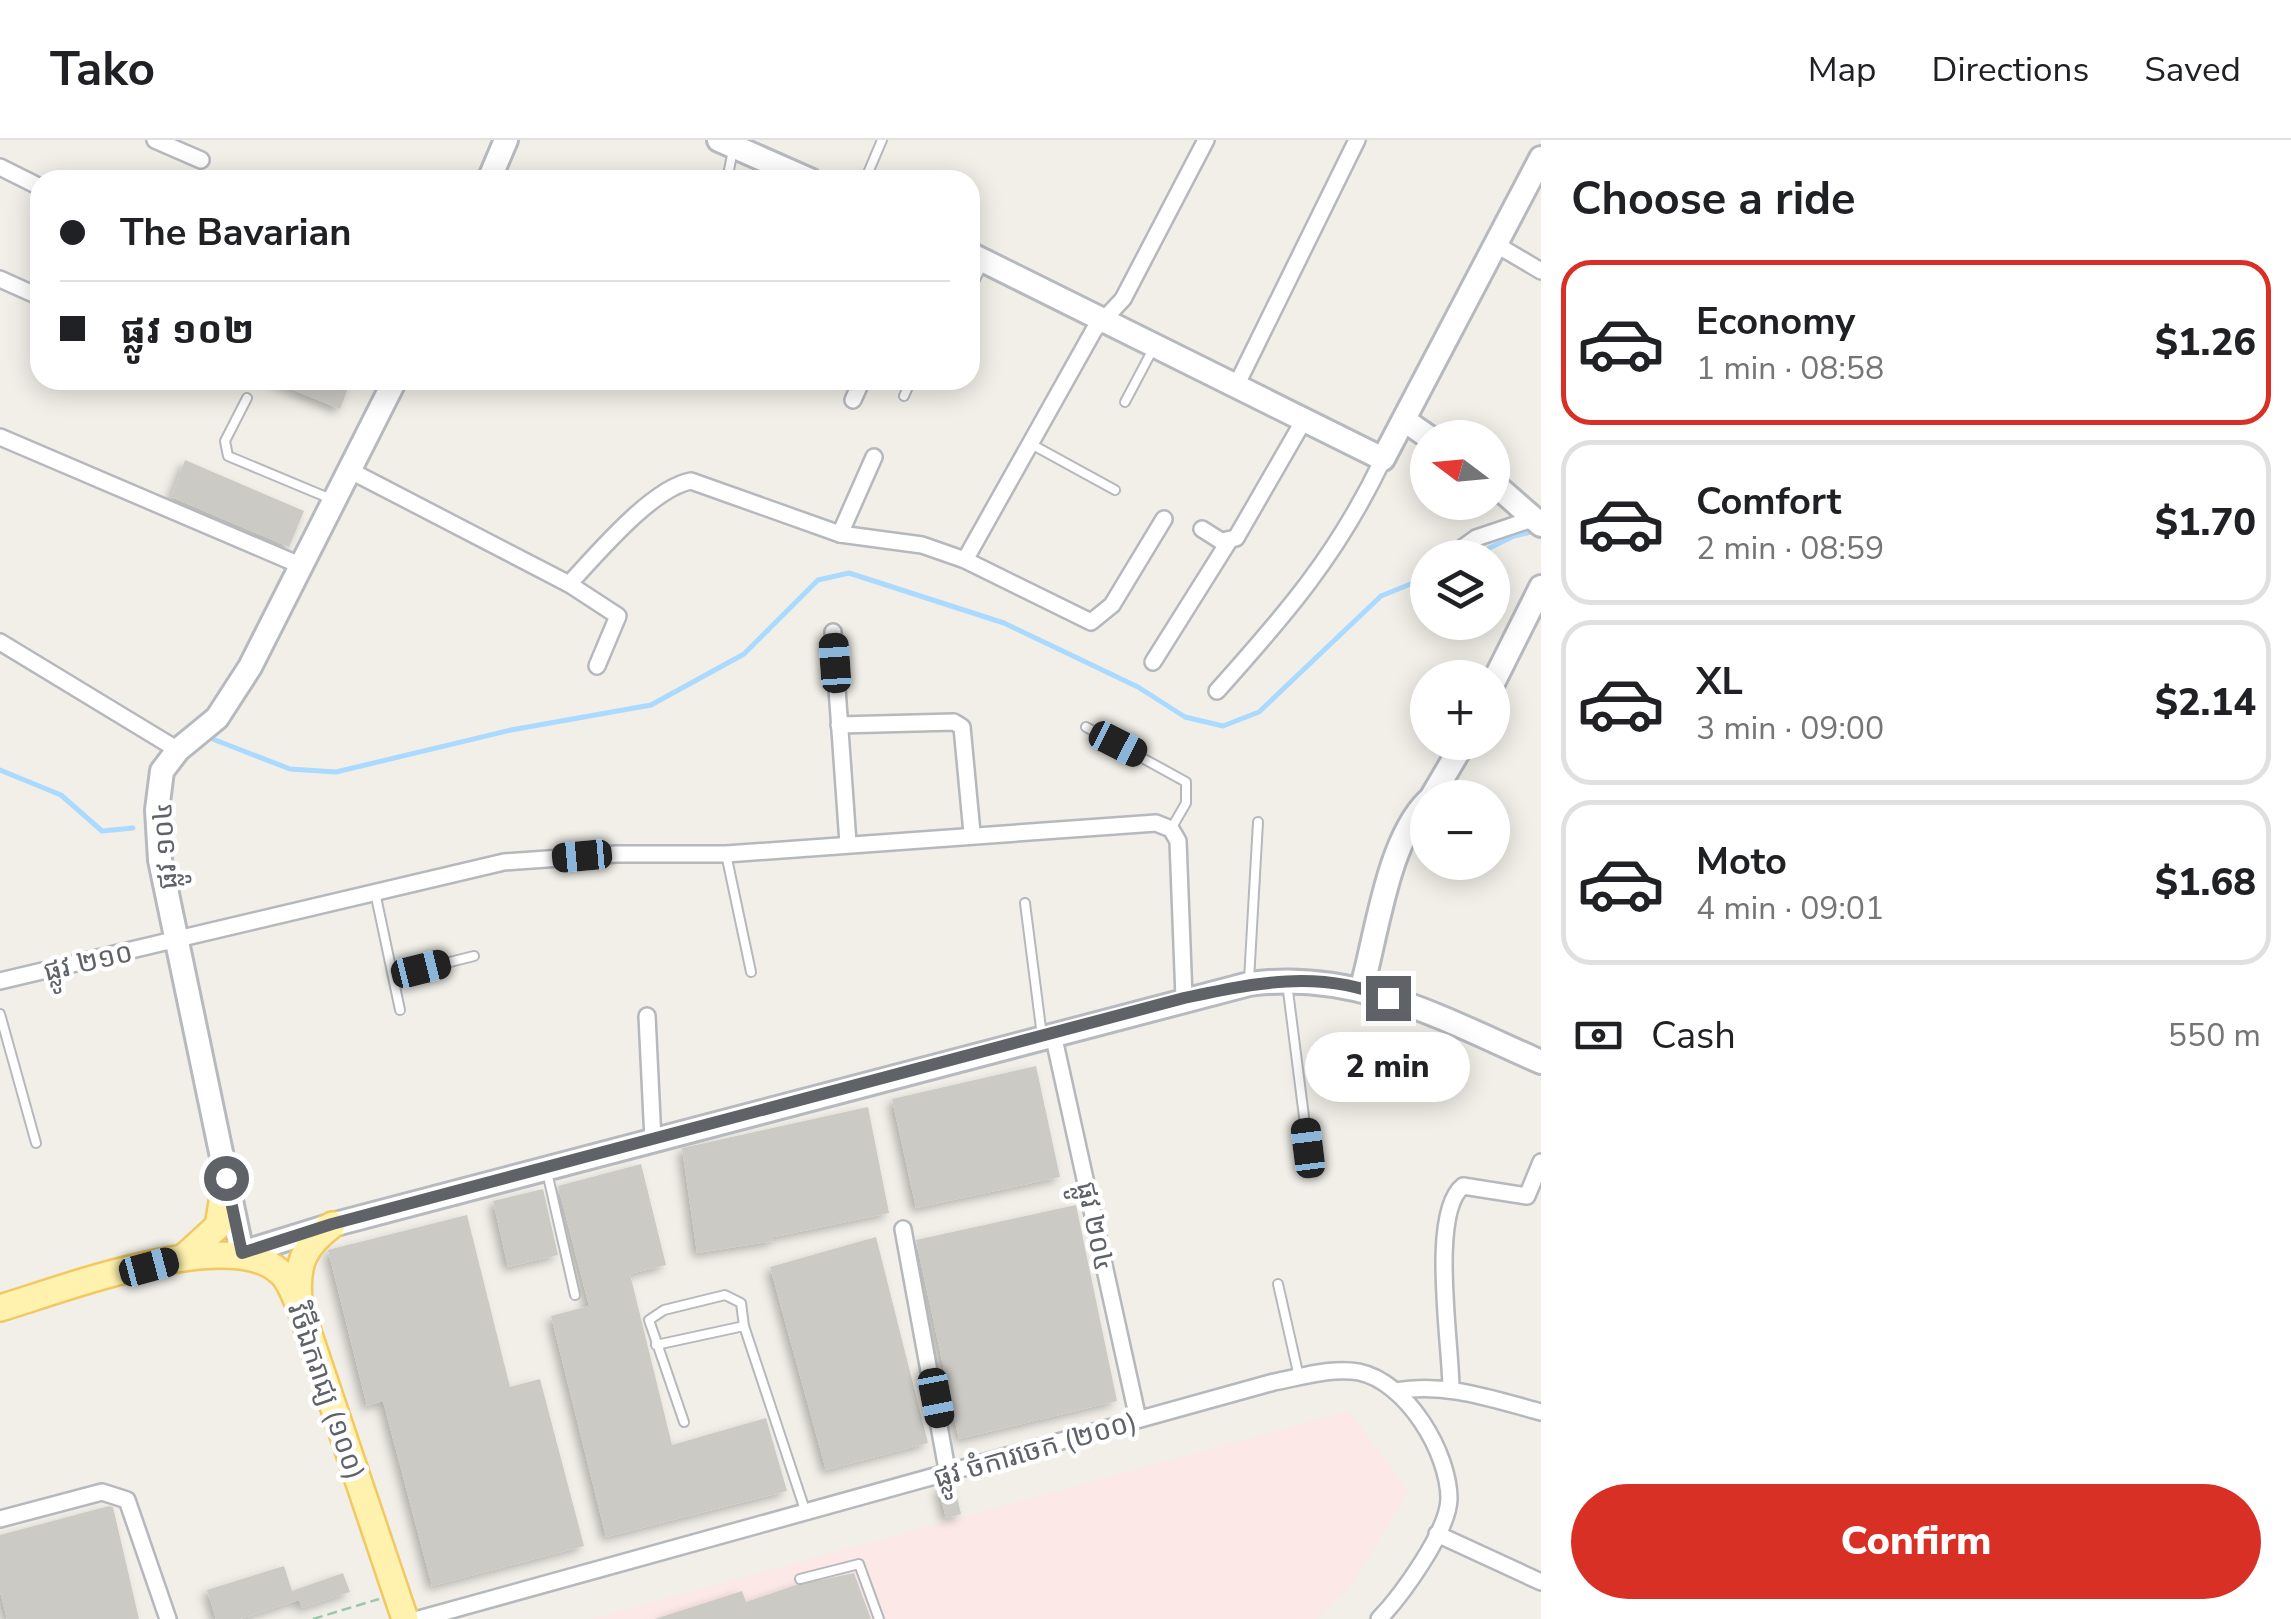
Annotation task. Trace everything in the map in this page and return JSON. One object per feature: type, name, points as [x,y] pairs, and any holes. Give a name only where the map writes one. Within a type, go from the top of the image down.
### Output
[{"type":"main road","points":[[184,1258],[218,1226],[226,1178]]},
{"type":"main road","points":[[299,1305],[297,1274],[302,1256],[311,1241],[332,1224]]},
{"type":"main road","points":[[0,1308],[204,1252],[242,1253]]},
{"type":"main road","name":"វិថីឯករាជ្យ (១០០)","points":[[242,1253],[283,1273],[299,1305],[405,1619]]},
{"type":"street","points":[[156,140],[201,160]]},
{"type":"street","points":[[494,170],[506,140]]},
{"type":"street","points":[[965,560],[1094,330],[1107,320],[1206,140]]},
{"type":"street","points":[[1237,384],[1357,140]]},
{"type":"street","points":[[726,143],[787,170]]},
{"type":"street","points":[[1217,692],[1304,596],[1339,544],[1407,422],[1541,158]]},
{"type":"street","points":[[0,167],[30,182]]},
{"type":"street","points":[[1497,245],[1541,271]]},
{"type":"street","points":[[980,258],[1383,459]]},
{"type":"street","points":[[0,279],[30,293]]},
{"type":"street","name":"ផ្លូវ ១០៤","points":[[242,1253],[160,860],[158,810],[162,771],[178,750],[217,718],[250,667],[390,390]]},
{"type":"street","points":[[853,400],[858,390]]},
{"type":"street","points":[[1153,662],[1229,541],[1255,511],[1304,420]]},
{"type":"street","points":[[0,437],[302,566]]},
{"type":"street","points":[[840,534],[874,457]]},
{"type":"street","points":[[349,470],[569,584],[618,616],[596,666]]},
{"type":"street","points":[[569,584],[627,520],[679,483],[690,480],[840,534],[901,539],[965,560],[1091,622],[1112,605],[1164,519]]},
{"type":"street","points":[[1510,497],[1539,522]]},
{"type":"street","points":[[1473,540],[1539,522]]},
{"type":"street","points":[[1202,529],[1229,541]]},
{"type":"street","points":[[1505,660],[1541,587]]},
{"type":"street","points":[[833,632],[848,843]]},
{"type":"street","points":[[0,642],[178,750]]},
{"type":"street","points":[[840,725],[954,722],[962,727],[972,833]]},
{"type":"street","name":"ផ្លូវ ២១០","points":[[0,981],[504,862],[617,854],[726,854],[972,833],[1156,823],[1170,829]]},
{"type":"street","points":[[1362,987],[1410,824]]},
{"type":"street","points":[[1170,829],[1178,841],[1184,998]]},
{"type":"street","points":[[242,1253],[332,1224],[1249,984],[1286,979],[1362,987],[1541,1062]]},
{"type":"street","points":[[647,1016],[653,1140]]},
{"type":"street","name":"ផ្លូវ ២០៤","points":[[1048,1035],[1138,1419]]},
{"type":"street","points":[[1450,1388],[1445,1229],[1453,1193],[1463,1186],[1527,1196],[1541,1162]]},
{"type":"street","points":[[903,1230],[948,1475]]},
{"type":"street","name":"ផ្លូវ ចំការចេក (២០០)","points":[[419,1619],[1299,1377],[1360,1372],[1395,1391]]},
{"type":"street","points":[[1395,1391],[1425,1386],[1450,1388],[1541,1412]]},
{"type":"street","points":[[1379,1619],[1438,1534],[1449,1502],[1443,1469],[1419,1419],[1395,1391]]},
{"type":"street","points":[[0,1519],[102,1492],[117,1495],[132,1506],[168,1619]]},
{"type":"street","points":[[1438,1534],[1541,1582]]},
{"type":"lane","points":[[869,170],[882,140]]},
{"type":"lane","points":[[726,143],[727,170]]},
{"type":"lane","points":[[1126,402],[1156,344]]},
{"type":"lane","points":[[904,396],[907,390]]},
{"type":"lane","points":[[248,398],[225,441],[228,456],[334,500]]},
{"type":"lane","points":[[1029,444],[1115,490]]},
{"type":"lane","points":[[1086,728],[1186,782],[1186,803],[1170,829]]},
{"type":"lane","points":[[1249,984],[1258,822]]},
{"type":"lane","points":[[726,854],[751,972]]},
{"type":"lane","points":[[375,890],[400,1010]]},
{"type":"lane","points":[[1025,903],[1048,1035]]},
{"type":"lane","points":[[394,976],[474,956]]},
{"type":"lane","points":[[1286,979],[1308,1148]]},
{"type":"lane","points":[[0,1014],[36,1144]]},
{"type":"lane","points":[[546,1169],[575,1295]]},
{"type":"lane","points":[[1278,1284],[1299,1377]]},
{"type":"lane","points":[[684,1422],[648,1320],[653,1314],[725,1295],[740,1304],[806,1514]]},
{"type":"lane","points":[[656,1346],[744,1326]]},
{"type":"lane","points":[[800,1579],[859,1564],[879,1619]]},
{"type":"path","points":[[313,1619],[397,1594]]},
{"type":"shaded area","points":[[1349,1411],[1408,1491],[1354,1582],[1318,1619],[591,1619]]},
{"type":"building","points":[[293,390],[347,390],[340,409]]},
{"type":"building","points":[[185,460],[304,511],[289,547],[171,497]]},
{"type":"building","points":[[1036,1066],[1060,1177],[916,1208],[892,1099]]},
{"type":"building","points":[[868,1107],[889,1213],[774,1237],[774,1241],[697,1253],[682,1148]]},
{"type":"building","points":[[641,1164],[666,1265],[630,1274],[672,1445],[766,1418],[787,1491],[606,1537],[551,1316],[589,1306],[558,1186]]},
{"type":"building","points":[[543,1189],[558,1255],[508,1267],[493,1201]]},
{"type":"building","points":[[1076,1205],[1117,1401],[959,1439],[916,1240]]},
{"type":"building","points":[[467,1215],[510,1387],[540,1379],[584,1546],[432,1586],[383,1401],[367,1406],[328,1250]]},
{"type":"building","points":[[876,1237],[928,1443],[826,1470],[770,1267]]},
{"type":"building","points":[[954,1484],[961,1514],[946,1518],[938,1487]]},
{"type":"building","points":[[113,1507],[139,1619],[7,1619],[0,1591],[0,1535]]},
{"type":"building","points":[[284,1566],[292,1591],[343,1573],[350,1592],[302,1608],[299,1600],[240,1619],[216,1619],[207,1590]]},
{"type":"building","points":[[854,1573],[871,1619],[655,1619],[742,1591],[746,1602],[796,1585]]},
{"type":"waterway","points":[[1506,540],[1535,531]]},
{"type":"waterway","points":[[210,738],[290,769],[336,772],[511,730],[651,705],[744,654],[818,580],[849,573],[1004,623],[1138,687],[1185,717],[1223,726],[1259,712],[1381,596],[1410,584]]},
{"type":"waterway","points":[[0,770],[61,795],[102,831],[133,828]]},
{"type":"route","points":[[226,1178],[242,1253],[332,1224],[1184,998],[1286,979],[1362,987],[1388,998]]}]
